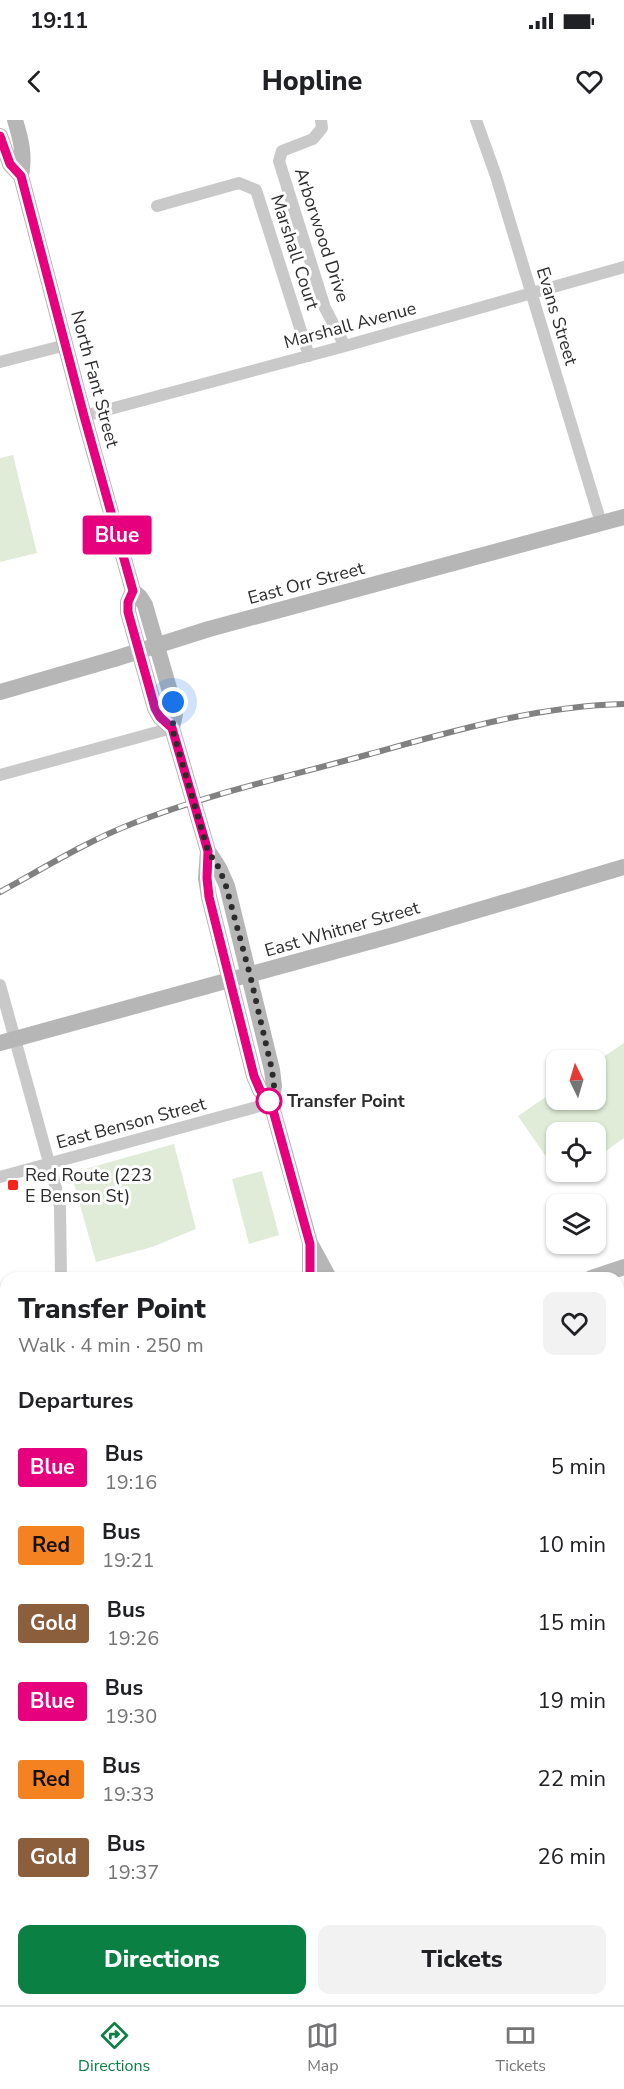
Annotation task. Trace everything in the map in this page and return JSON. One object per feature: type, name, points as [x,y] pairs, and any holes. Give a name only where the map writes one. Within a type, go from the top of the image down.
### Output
[{"type":"main road","name":"North Fant Street","points":[[15,120],[24,160],[21,176],[84,416],[133,591],[146,605],[173,702],[175,714],[172,728],[208,851],[219,868],[226,886],[250,975],[272,1070],[274,1086],[271,1103]]},
{"type":"main road","name":"North Fant Street","points":[[0,136],[10,164],[21,176]]},
{"type":"main road","name":"East Orr Street","points":[[0,692],[114,660],[156,645],[624,517]]},
{"type":"main road","name":"North Fant Street","points":[[133,591],[128,602],[128,612],[155,708],[160,717],[172,728]]},
{"type":"main road","name":"North Fant Street","points":[[208,851],[209,897],[254,1076],[260,1090],[271,1103]]},
{"type":"main road","name":"East Whitner Street","points":[[8,1041],[250,975],[624,867]]},
{"type":"main road","points":[[271,1103],[310,1244],[325,1272]]},
{"type":"main road","points":[[310,1244],[310,1272]]},
{"type":"street","name":"Arborwood Drive","points":[[321,120],[322,128],[313,139],[282,151],[279,161],[326,308],[345,346]]},
{"type":"street","name":"Evans Street","points":[[476,120],[496,176],[601,523]]},
{"type":"street","name":"Marshall Court","points":[[157,206],[239,183],[256,190],[309,356]]},
{"type":"street","name":"Marshall Avenue","points":[[84,416],[309,356],[624,267]]},
{"type":"street","points":[[0,362],[66,345]]},
{"type":"street","points":[[0,775],[172,728]]},
{"type":"street","points":[[0,985],[8,1041],[49,1164],[60,1208],[60,1272]]},
{"type":"street","name":"East Benson Street","points":[[0,1178],[271,1103]]},
{"type":"green space","points":[[13,455],[37,553],[0,562],[0,458]]},
{"type":"green space","points":[[624,1043],[624,1138],[606,1151],[606,1122],[546,1122],[546,1157],[518,1116],[546,1097],[546,1110],[606,1110],[606,1055]]},
{"type":"green space","points":[[174,1144],[196,1229],[152,1247],[96,1262],[71,1173]]},
{"type":"green space","points":[[262,1171],[279,1235],[249,1244],[232,1179]]},
{"type":"railway","points":[[0,892],[117,830],[163,812],[221,794],[496,721],[559,709],[624,704]]},
{"type":"bus line","name":"Blue","points":[[0,136],[5,155],[21,176],[133,591],[128,602],[128,612],[155,708],[160,717],[172,728],[208,851],[209,897],[254,1076],[260,1090],[271,1103],[310,1244],[309,1272]]},
{"type":"place","name":"Transfer Point","points":[[269,1101]]},
{"type":"place","name":"Red Route (223 E Benson St)","points":[[13,1185]]},
{"type":"route","points":[[173,702],[175,714],[172,728],[208,851],[219,868],[226,886],[250,975],[272,1070],[274,1086],[271,1103],[269,1101]]}]
